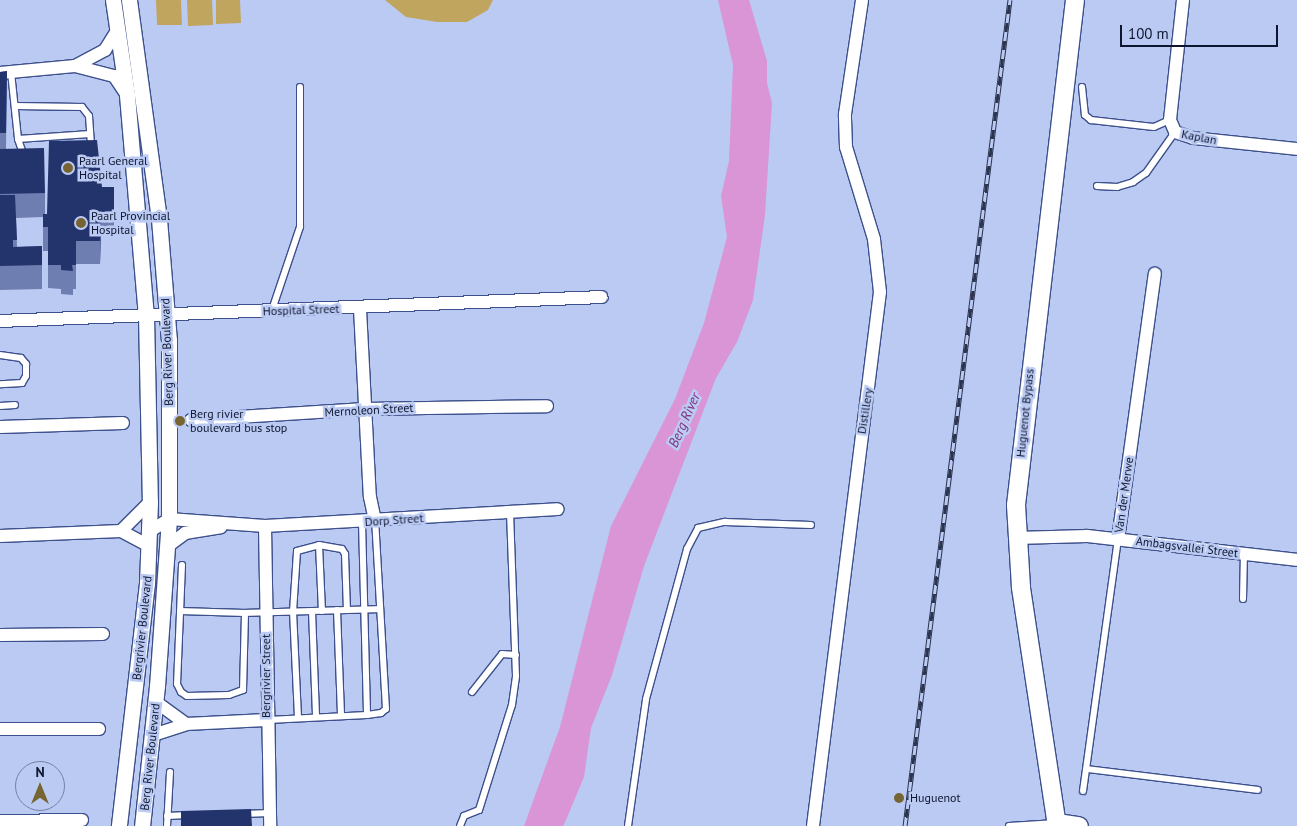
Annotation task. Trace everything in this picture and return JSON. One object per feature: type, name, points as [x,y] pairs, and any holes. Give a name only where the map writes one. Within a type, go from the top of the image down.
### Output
[{"type":"main road","name":"Huguenot Bypass","points":[[1057,824],[1016,538],[1023,425],[1075,0]]},
{"type":"main road","points":[[1057,824],[1079,826]]},
{"type":"street","name":"Berg River Boulevard","points":[[113,0],[127,95],[146,315],[149,429]]},
{"type":"street","name":"Berg River Boulevard","points":[[129,0],[148,125],[167,314],[168,546],[156,702],[142,826]]},
{"type":"street","name":"Distillery","points":[[813,826],[880,292],[874,239],[846,146],[846,114],[862,0]]},
{"type":"street","name":"Kaplan","points":[[1183,0],[1173,126],[1193,138],[1297,149]]},
{"type":"street","points":[[75,66],[104,50],[118,28]]},
{"type":"street","points":[[5,73],[75,66],[114,76],[127,95]]},
{"type":"street","name":"Van der Merwe","points":[[1118,539],[1155,274]]},
{"type":"street","name":"Hospital Street","points":[[0,321],[360,309],[602,297]]},
{"type":"street","points":[[360,309],[370,497],[375,521]]},
{"type":"street","name":"Mernoleon Street","points":[[191,420],[365,409],[547,406]]},
{"type":"street","points":[[0,427],[123,423]]},
{"type":"street","name":"Bergrivier Boulevard","points":[[119,826],[149,539],[149,429]]},
{"type":"street","points":[[362,522],[370,497]]},
{"type":"street","points":[[121,531],[150,502]]},
{"type":"street","name":"Dorp Street","points":[[169,519],[264,526],[362,522],[558,509]]},
{"type":"street","points":[[0,536],[121,531],[149,539],[169,519]]},
{"type":"street","name":"Dorp Street","points":[[168,546],[185,533],[231,525]]},
{"type":"street","name":"Bergrivier Street","points":[[264,526],[266,720],[270,826]]},
{"type":"street","name":"Ambagsvallei Street","points":[[1016,538],[1088,536],[1297,560]]},
{"type":"street","points":[[0,635],[103,634]]},
{"type":"street","points":[[156,702],[186,724]]},
{"type":"street","points":[[152,735],[186,724],[266,720]]},
{"type":"street","points":[[0,729],[99,728]]},
{"type":"street","points":[[0,820],[82,820]]},
{"type":"lane","points":[[5,73],[14,106],[21,151],[32,161]]},
{"type":"lane","points":[[271,311],[300,227],[300,87]]},
{"type":"lane","points":[[1082,87],[1085,115],[1090,120],[1173,126]]},
{"type":"lane","points":[[14,106],[82,107],[89,116],[90,155]]},
{"type":"lane","points":[[1097,186],[1117,187],[1140,177],[1173,126]]},
{"type":"lane","points":[[18,139],[90,134]]},
{"type":"lane","points":[[0,355],[21,358],[26,364],[26,376],[22,383],[0,384]]},
{"type":"lane","points":[[0,406],[15,405]]},
{"type":"lane","points":[[460,826],[464,816],[479,810],[512,704],[516,655],[510,512]]},
{"type":"lane","points":[[266,720],[367,715],[381,713],[386,708],[375,521]]},
{"type":"lane","points":[[362,522],[367,715]]},
{"type":"lane","points":[[628,826],[646,699],[687,549],[698,528],[725,522],[811,524]]},
{"type":"lane","name":"Van der Merwe","points":[[1083,791],[1096,716],[1118,539]]},
{"type":"lane","points":[[298,717],[293,612],[294,556],[302,548],[319,545],[337,546],[345,554],[347,610]]},
{"type":"lane","points":[[319,545],[322,611]]},
{"type":"lane","points":[[1243,599],[1244,553]]},
{"type":"lane","points":[[182,565],[177,684],[187,696],[229,695],[242,690],[246,613]]},
{"type":"lane","points":[[180,610],[246,613],[380,609]]},
{"type":"lane","points":[[337,610],[341,716]]},
{"type":"lane","points":[[312,611],[316,717]]},
{"type":"lane","points":[[472,692],[502,654],[516,655]]},
{"type":"lane","points":[[1087,769],[1258,790]]},
{"type":"lane","points":[[167,826],[170,772]]},
{"type":"lane","points":[[232,814],[270,813]]},
{"type":"lane","points":[[167,816],[195,815]]},
{"type":"lane","points":[[1009,826],[1043,821],[1057,824]]},
{"type":"shaded area","points":[[156,0],[181,0],[182,25],[157,25]]},
{"type":"shaded area","points":[[187,0],[212,0],[213,25],[188,26]]},
{"type":"shaded area","points":[[216,0],[240,0],[241,23],[216,24]]},
{"type":"shaded area","points":[[385,0],[493,0],[488,10],[467,22],[437,22],[406,17]]},
{"type":"water","name":"Berg River","points":[[718,0],[749,0],[767,61],[767,83],[772,103],[765,215],[753,300],[737,342],[716,378],[644,566],[612,675],[591,728],[584,777],[566,820],[563,826],[524,826],[560,727],[611,526],[675,399],[704,323],[727,237],[721,196],[729,161],[733,65]]},
{"type":"building","points":[[7,71],[6,133],[0,133],[0,72]]},
{"type":"building","name":"Paarl Provincial Hospital","points":[[97,140],[102,187],[114,187],[114,211],[101,212],[100,241],[76,241],[76,265],[72,265],[73,271],[61,270],[61,265],[48,265],[48,227],[43,227],[43,214],[47,214],[49,141]]},
{"type":"building","points":[[44,148],[45,193],[0,194],[0,149]]},
{"type":"building","points":[[0,195],[15,195],[17,240],[13,240],[13,247],[42,246],[42,265],[0,266]]},
{"type":"building","points":[[251,809],[252,826],[181,826],[181,811]]},
{"type":"railway","points":[[905,826],[1010,0]]},
{"type":"place","name":"Paarl General Hospital","points":[[68,168]]},
{"type":"place","name":"Paarl Provincial Hospital","points":[[81,223]]},
{"type":"place","name":"Berg rivier boulevard bus stop","points":[[180,421]]},
{"type":"place","name":"Huguenot","points":[[899,798]]}]
